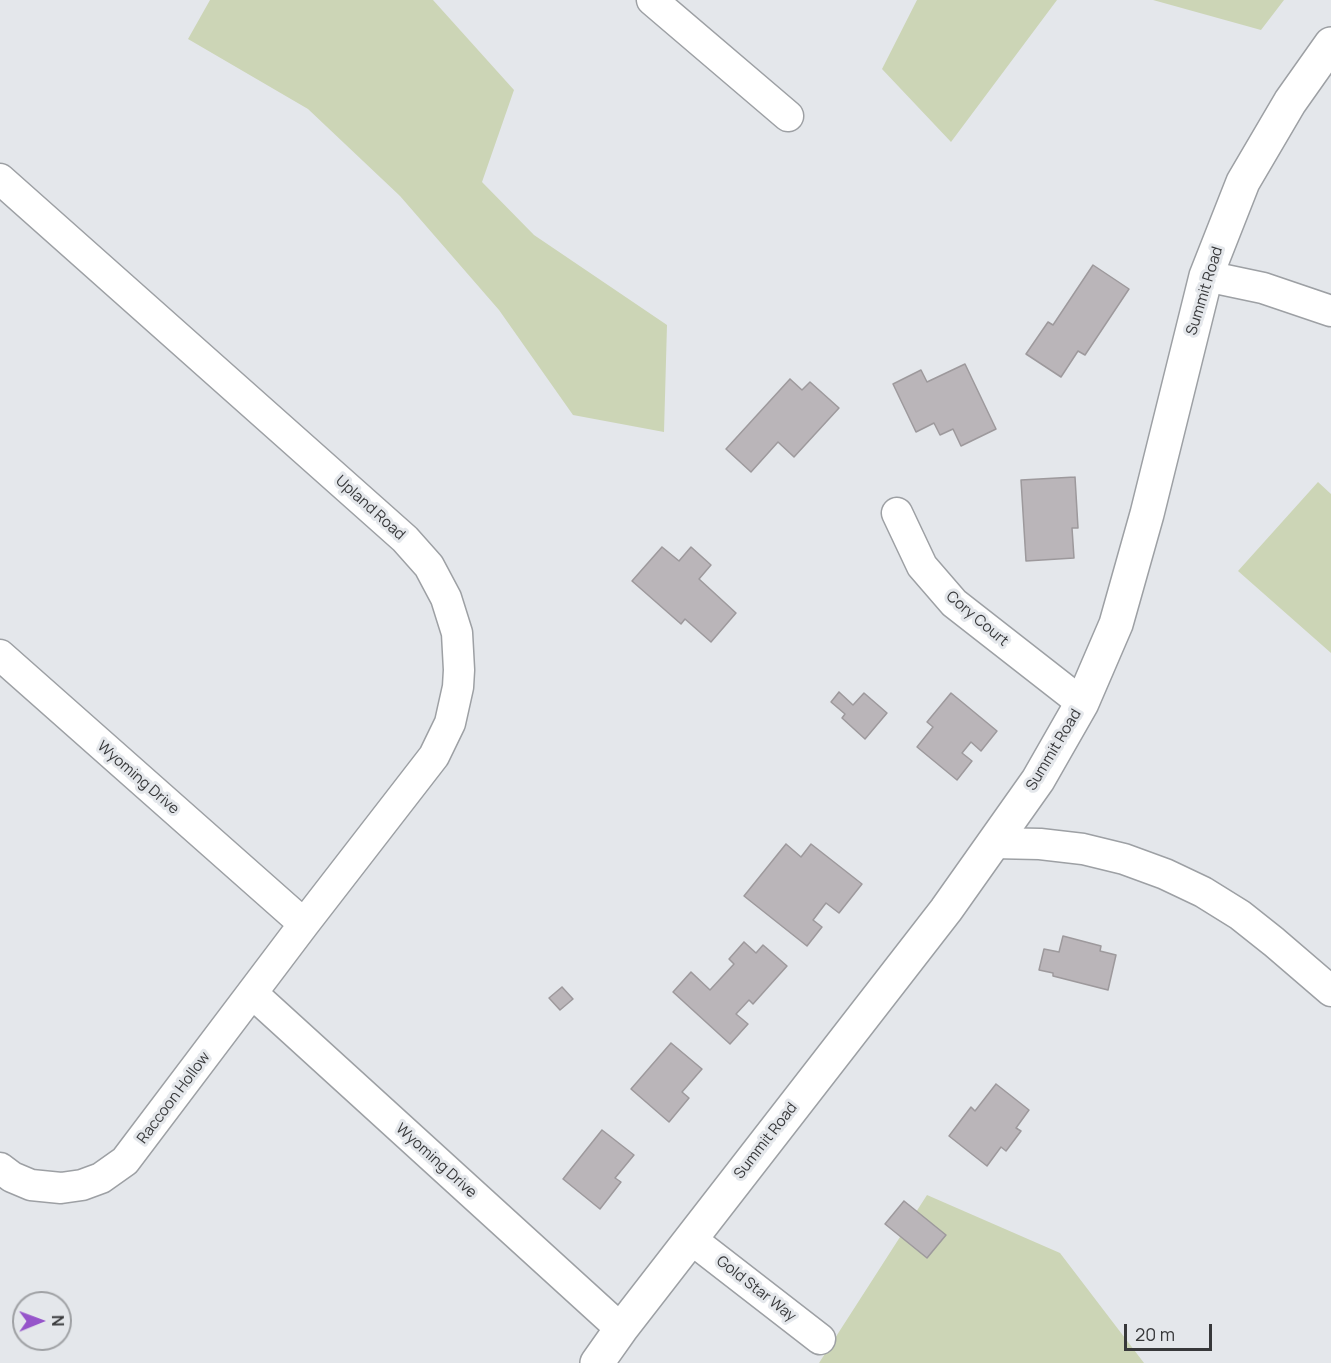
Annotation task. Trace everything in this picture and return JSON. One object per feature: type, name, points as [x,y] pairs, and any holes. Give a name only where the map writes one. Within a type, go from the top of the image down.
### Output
[{"type":"main road","name":"Summit Road","points":[[597,1363],[939,919],[1038,780],[1082,704],[1116,624],[1147,514],[1206,276],[1243,182],[1290,102],[1331,44]]},
{"type":"street","points":[[652,0],[788,116]]},
{"type":"street","name":"Upland Road","points":[[0,179],[405,539],[429,566],[446,598],[457,633],[459,670],[458,687],[450,723],[434,756],[304,924]]},
{"type":"street","points":[[1206,276],[1263,288],[1331,311]]},
{"type":"street","name":"Cory Court","points":[[897,513],[922,566],[954,603],[1082,704]]},
{"type":"street","name":"Wyoming Drive","points":[[0,655],[304,924]]},
{"type":"street","points":[[993,843],[1040,844],[1083,849],[1165,874],[1203,892],[1240,915],[1331,991]]},
{"type":"street","name":"Raccoon Hollow","points":[[0,1168],[12,1177],[31,1185],[61,1188],[82,1185],[101,1178],[125,1161],[304,924]]},
{"type":"street","name":"Wyoming Drive","points":[[252,993],[621,1329]]},
{"type":"street","name":"Gold Star Way","points":[[691,1239],[820,1339]]},
{"type":"green space","points":[[210,0],[433,0],[514,90],[482,182],[534,235],[667,325],[664,432],[573,415],[499,310],[400,196],[308,109],[188,39]]},
{"type":"green space","points":[[917,0],[1057,0],[951,142],[882,69]]},
{"type":"green space","points":[[1153,0],[1284,0],[1261,30]]},
{"type":"green space","points":[[1318,482],[1331,494],[1331,653],[1238,571]]},
{"type":"green space","points":[[927,1195],[1060,1253],[1144,1363],[819,1363]]},
{"type":"building","points":[[1093,265],[1129,289],[1085,355],[1078,351],[1061,377],[1026,354],[1048,322],[1053,325]]},
{"type":"building","points":[[965,364],[996,429],[961,446],[953,429],[940,435],[934,423],[916,432],[893,384],[921,370],[927,382]]},
{"type":"building","points":[[790,379],[802,390],[810,382],[839,408],[794,457],[778,442],[751,472],[726,449]]},
{"type":"building","points":[[1075,477],[1078,528],[1072,528],[1074,558],[1026,561],[1021,480]]},
{"type":"building","points":[[662,547],[679,561],[691,547],[711,565],[699,579],[736,613],[711,642],[685,619],[681,624],[632,581]]},
{"type":"building","points":[[839,692],[853,705],[864,693],[887,713],[865,739],[842,718],[845,714],[831,702]]},
{"type":"building","points":[[951,693],[997,731],[981,751],[971,742],[962,753],[972,761],[957,780],[917,747],[933,727],[927,722]]},
{"type":"building","points":[[786,844],[801,857],[811,844],[862,884],[839,913],[826,903],[813,920],[822,927],[807,946],[744,896]]},
{"type":"building","points":[[1063,936],[1101,946],[1100,951],[1116,955],[1108,990],[1053,976],[1053,973],[1039,970],[1044,949],[1059,952]]},
{"type":"building","points":[[744,942],[756,953],[763,945],[787,966],[753,1004],[749,1000],[736,1014],[748,1024],[730,1044],[673,992],[691,972],[710,990],[734,964],[729,959]]},
{"type":"building","points":[[562,987],[573,999],[560,1010],[549,998]]},
{"type":"building","points":[[671,1043],[702,1069],[682,1092],[689,1098],[669,1122],[631,1089]]},
{"type":"building","points":[[996,1084],[1029,1110],[1016,1128],[1021,1131],[1006,1151],[1001,1147],[987,1166],[949,1136],[971,1107],[975,1111]]},
{"type":"building","points":[[602,1130],[634,1155],[615,1178],[621,1182],[600,1209],[563,1179]]},
{"type":"building","points":[[904,1201],[946,1235],[927,1258],[885,1224]]}]
